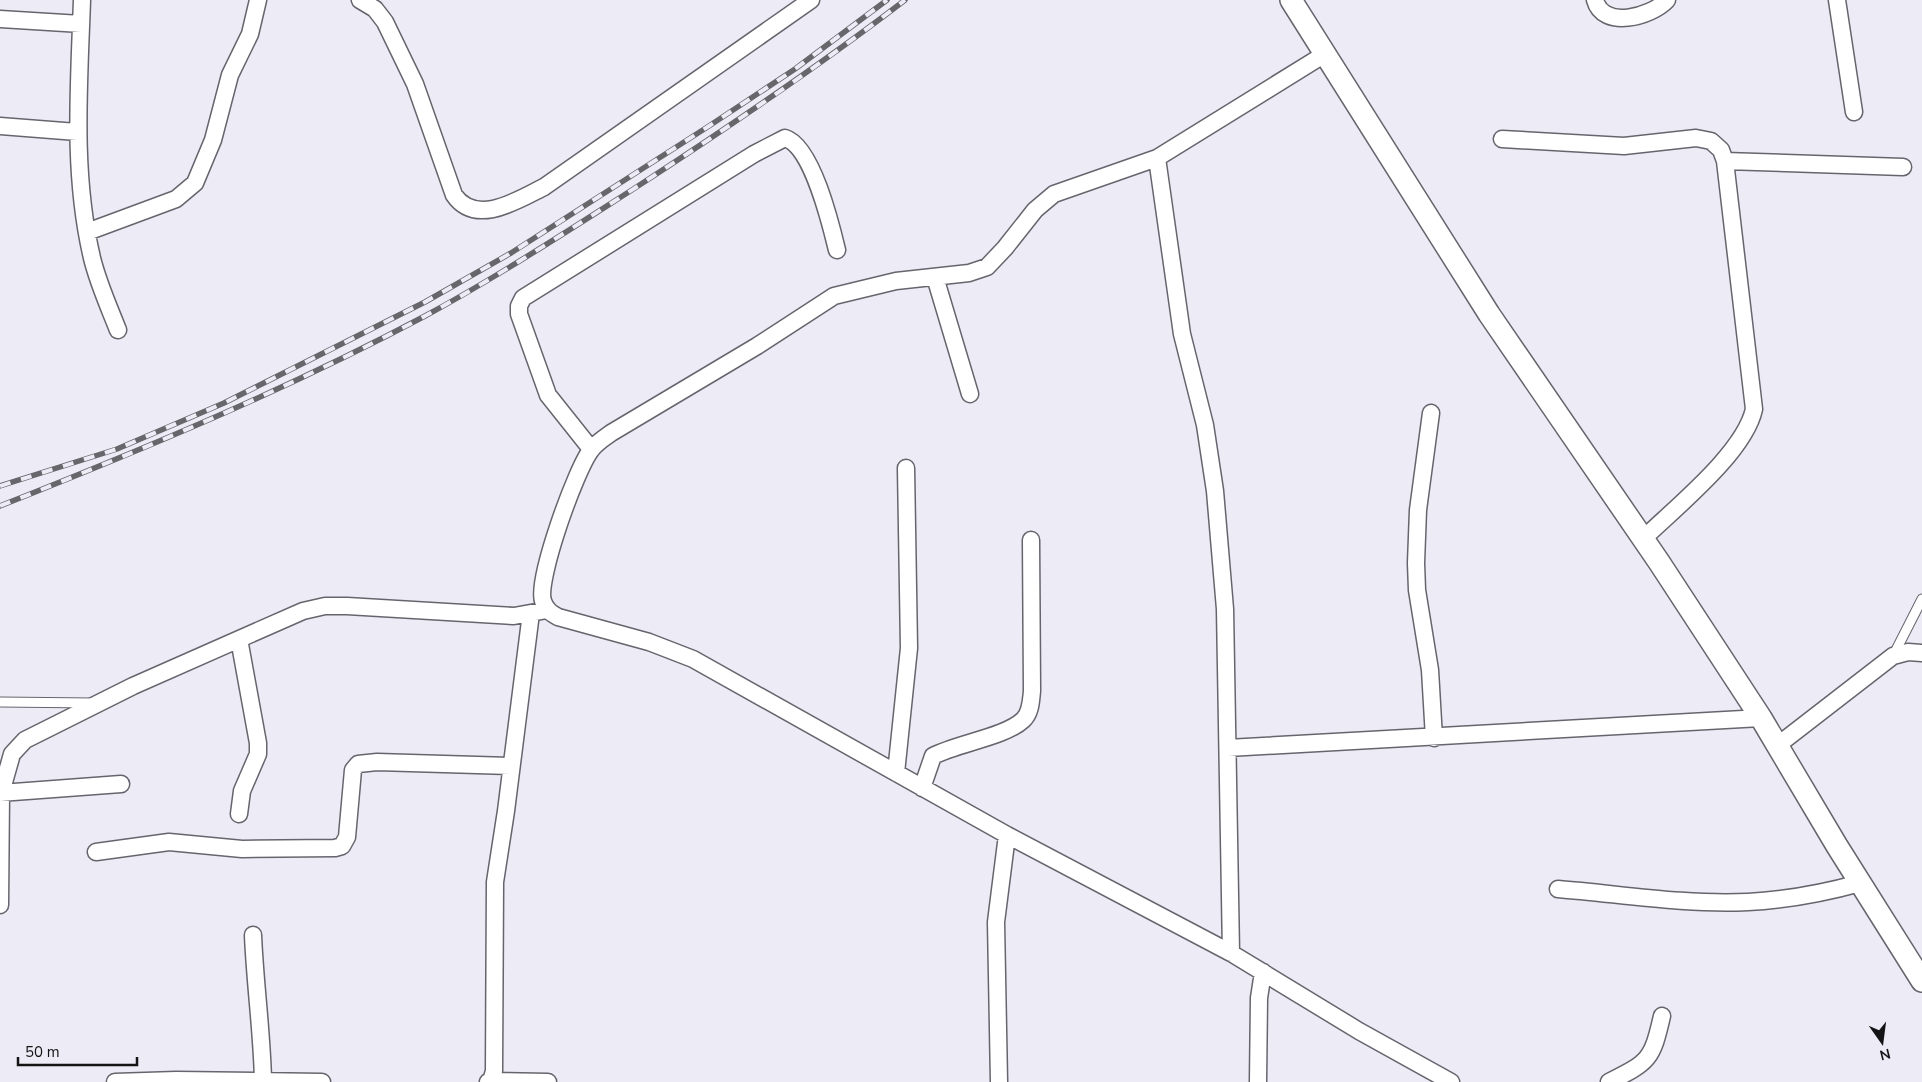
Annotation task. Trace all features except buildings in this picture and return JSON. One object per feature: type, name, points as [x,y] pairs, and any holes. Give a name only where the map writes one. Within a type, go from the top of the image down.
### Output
[{"type":"street","points":[[82,0],[77,132],[92,260],[118,330]]},
{"type":"street","points":[[88,232],[176,199],[196,183],[212,140],[230,74],[250,34],[258,0]]},
{"type":"street","points":[[360,0],[375,9],[385,22],[415,84],[454,195],[460,204],[471,209],[492,210],[510,204],[544,187],[811,0]]},
{"type":"street","points":[[1292,0],[1489,314],[1643,539],[1761,718],[1860,883],[1922,981]]},
{"type":"street","points":[[1596,0],[1597,8],[1604,15],[1614,19],[1654,10],[1667,0]]},
{"type":"street","points":[[1837,0],[1854,112]]},
{"type":"street","points":[[0,19],[81,24]]},
{"type":"street","points":[[548,1082],[489,1082],[494,1071],[495,882],[511,766],[549,555],[581,468],[591,449],[611,433],[757,346],[834,296],[896,281],[976,272],[987,267],[1005,248],[1035,210],[1054,194],[1157,158],[1325,54]]},
{"type":"street","points":[[0,126],[77,132]]},
{"type":"street","points":[[591,449],[548,395],[519,314],[519,306],[524,298],[754,154],[785,138],[792,140],[821,189],[837,250]]},
{"type":"street","points":[[1502,139],[1624,146],[1696,138],[1711,141],[1721,150],[1725,162],[1754,408],[1751,422],[1744,436],[1731,453],[1643,539]]},
{"type":"street","points":[[1157,158],[1182,334],[1205,424],[1215,491],[1225,609],[1231,953]]},
{"type":"street","points":[[1725,162],[1903,168]]},
{"type":"street","points":[[935,276],[970,394]]},
{"type":"street","points":[[1431,413],[1418,510],[1416,563],[1417,590],[1430,670],[1434,738]]},
{"type":"street","points":[[896,773],[909,648],[906,468]]},
{"type":"street","points":[[922,788],[933,756],[1010,728],[1024,720],[1030,710],[1032,691],[1031,540]]},
{"type":"street","points":[[0,905],[0,793],[9,761],[18,745],[99,703],[303,611],[325,606],[514,616],[539,612],[649,642],[692,659],[1007,836],[1231,953],[1359,1031],[1451,1082]]},
{"type":"street","points":[[239,639],[258,744],[258,754],[242,792],[239,814]]},
{"type":"street","points":[[1778,746],[1894,656],[1908,652],[1922,653]]},
{"type":"street","points":[[1228,748],[1434,738],[1761,718]]},
{"type":"street","points":[[96,852],[169,842],[242,849],[335,848],[342,846],[347,837],[353,770],[358,764],[377,762],[511,766]]},
{"type":"street","points":[[0,793],[122,784]]},
{"type":"street","points":[[1000,1082],[996,922],[1007,836]]},
{"type":"street","points":[[1558,889],[1712,902],[1748,902],[1817,894],[1860,883]]},
{"type":"street","points":[[253,935],[256,989],[261,1028],[263,1081]]},
{"type":"street","points":[[1258,1082],[1259,998],[1263,972]]},
{"type":"street","points":[[1609,1082],[1648,1059],[1655,1047],[1662,1016]]},
{"type":"street","points":[[115,1082],[176,1080],[322,1082]]},
{"type":"lane","points":[[1894,656],[1922,599]]},
{"type":"lane","points":[[0,702],[99,703]]},
{"type":"railway","points":[[0,486],[117,449],[224,403],[425,302],[511,253],[709,126],[795,69],[887,0]]},
{"type":"railway","points":[[0,506],[108,463],[268,393],[373,343],[452,301],[557,238],[704,143],[806,73],[905,0]]}]
